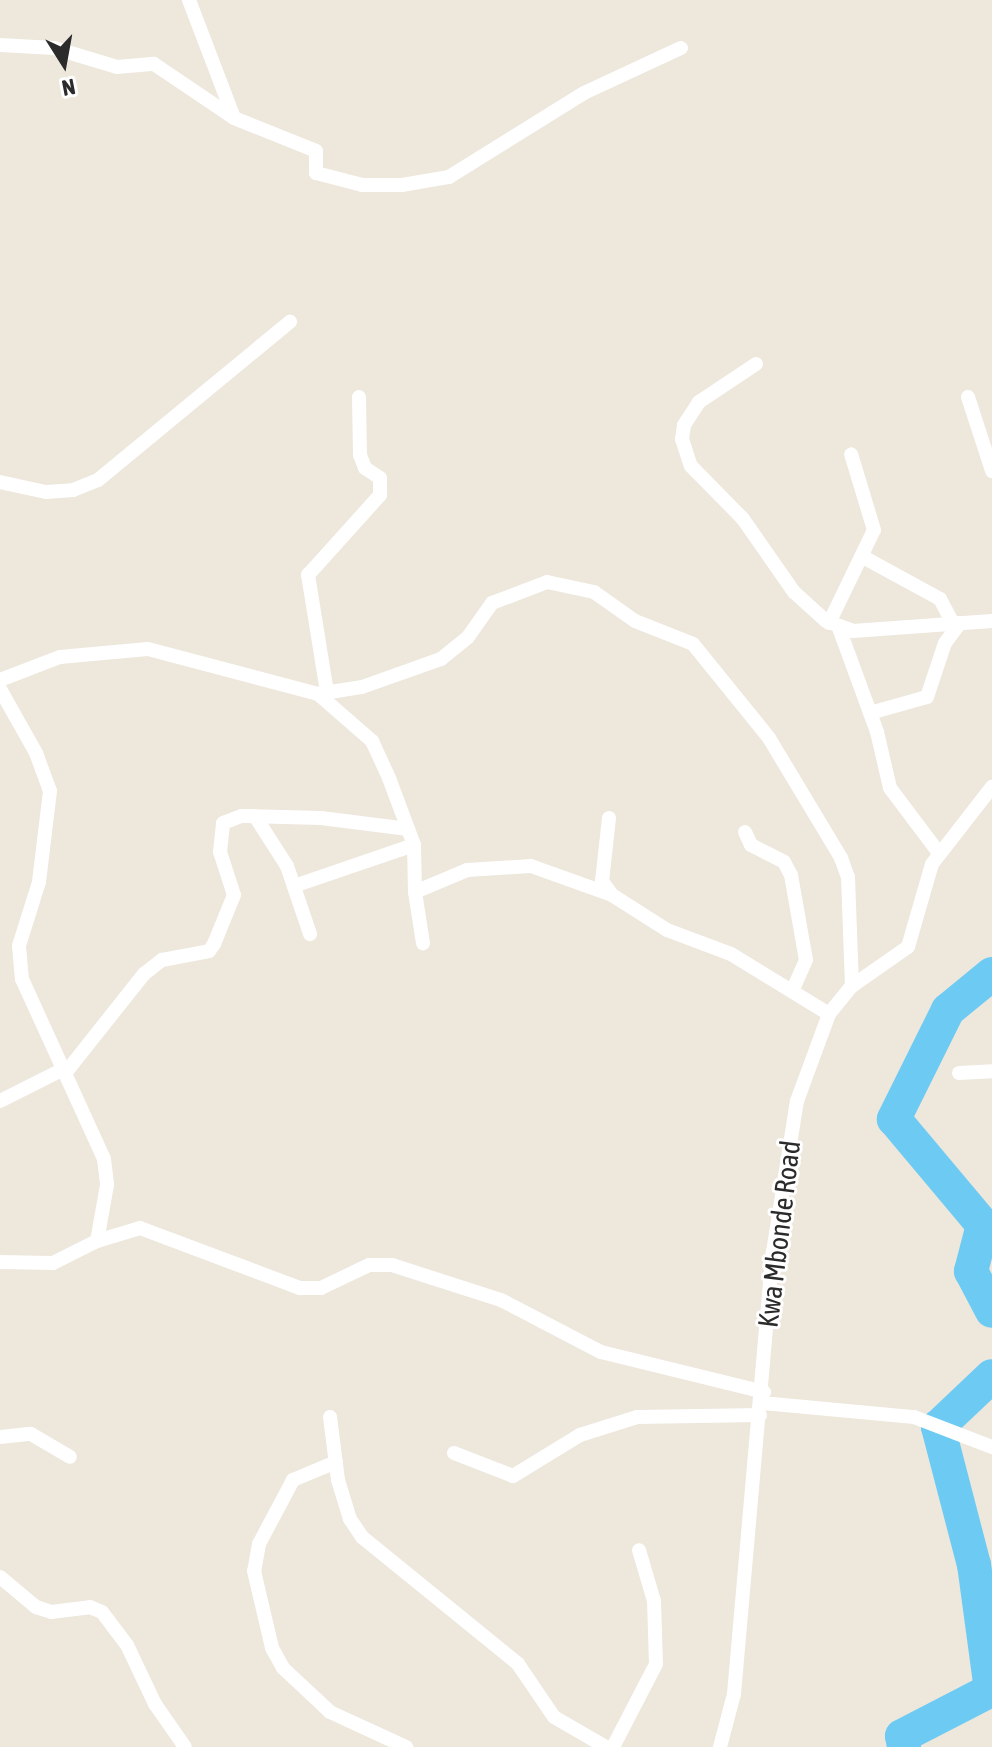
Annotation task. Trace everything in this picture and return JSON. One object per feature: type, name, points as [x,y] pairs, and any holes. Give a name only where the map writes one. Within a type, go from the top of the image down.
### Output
[{"type":"street","points":[[189,0],[234,118]]},
{"type":"street","points":[[0,45],[54,48],[117,67],[154,64],[234,118],[316,151],[316,173],[362,185],[402,185],[449,177],[584,93],[681,48]]},
{"type":"street","points":[[0,482],[46,492],[73,490],[98,480],[290,322]]},
{"type":"street","points":[[756,364],[690,412],[684,425],[685,453],[743,519],[794,592],[834,625],[870,713],[894,796],[939,853]]},
{"type":"street","points":[[359,397],[360,455],[365,468],[380,478],[380,495],[308,575],[322,693],[372,741],[408,829],[414,845],[415,892],[423,943]]},
{"type":"street","points":[[968,397],[992,471]]},
{"type":"street","points":[[834,625],[874,530],[851,454]]},
{"type":"street","points":[[863,557],[940,599],[956,623]]},
{"type":"street","points":[[0,680],[60,657],[148,649],[322,693],[362,687],[441,659],[468,637],[492,603],[547,582],[594,592],[635,621],[693,644],[769,738],[841,858],[848,877],[852,986]]},
{"type":"street","points":[[834,625],[992,621]]},
{"type":"street","points":[[870,713],[927,697],[945,643],[956,623]]},
{"type":"street","points":[[0,689],[36,753],[50,791],[39,882],[19,946],[22,979],[104,1159],[107,1185],[97,1241]]},
{"type":"street","name":"Kwa Mbonde Road","points":[[720,1747],[734,1694],[783,1170],[797,1101],[829,1014],[852,986],[908,947],[939,853],[992,787]]},
{"type":"street","points":[[0,1101],[66,1070],[144,974],[176,955],[209,951],[234,895],[219,836],[223,823],[255,816],[408,829]]},
{"type":"street","points":[[255,816],[276,842],[310,934]]},
{"type":"street","points":[[609,818],[602,881],[612,895]]},
{"type":"street","points":[[745,832],[751,845],[784,862],[791,875],[806,960],[793,989]]},
{"type":"street","points":[[294,886],[414,845]]},
{"type":"street","points":[[415,892],[467,870],[531,866],[612,895],[667,930],[731,954],[776,985],[793,989],[829,1014]]},
{"type":"street","points":[[959,1073],[992,1071]]},
{"type":"street","points":[[0,1262],[53,1263],[97,1241],[140,1228],[300,1288],[321,1288],[369,1265],[392,1265],[501,1300],[601,1352],[762,1404]]},
{"type":"street","points":[[454,1453],[513,1476],[580,1435],[637,1417],[762,1404],[914,1417],[992,1447]]},
{"type":"street","points":[[330,1417],[344,1503],[362,1537],[518,1664],[554,1717],[606,1747]]},
{"type":"street","points":[[0,1437],[31,1434],[70,1457]]},
{"type":"street","points":[[336,1462],[293,1480],[259,1544],[254,1571],[272,1648],[283,1668],[330,1712],[406,1747]]},
{"type":"street","points":[[613,1747],[656,1664],[654,1601],[639,1550]]},
{"type":"street","points":[[0,1577],[36,1607],[51,1612],[90,1607],[102,1612],[185,1747]]},
{"type":"waterway","points":[[992,974],[948,1010],[894,1119],[983,1225],[971,1271],[992,1311]]},
{"type":"waterway","points":[[904,1747],[902,1736],[991,1690],[974,1565],[938,1427],[992,1376]]}]
